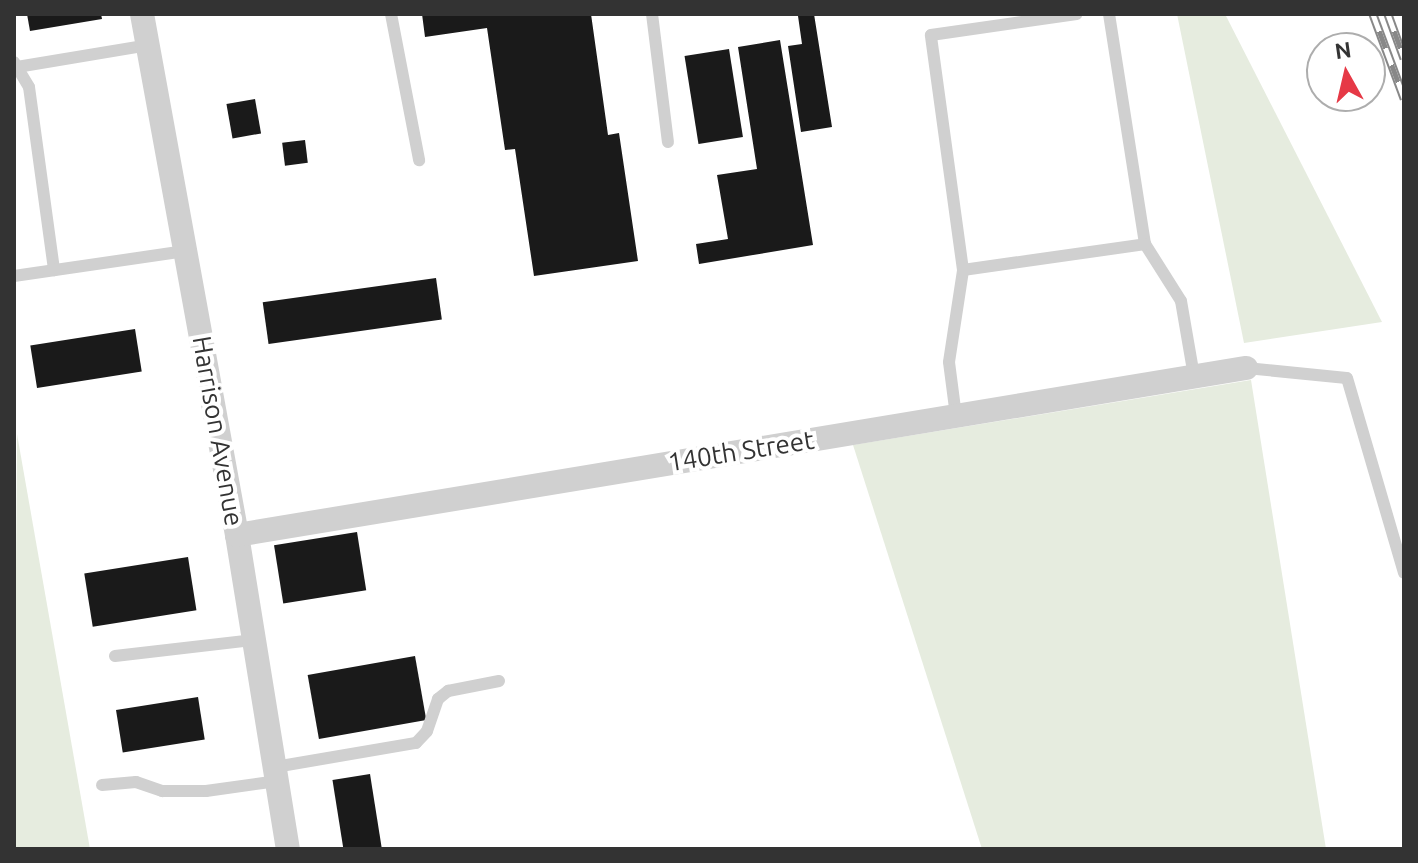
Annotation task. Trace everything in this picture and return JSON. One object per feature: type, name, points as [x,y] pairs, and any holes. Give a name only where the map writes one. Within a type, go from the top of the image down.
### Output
[{"type":"street","name":"Harrison Avenue","points":[[142,14],[237,535],[288,849]]},
{"type":"street","name":"140th Street","points":[[237,535],[1246,368]]},
{"type":"lane","points":[[391,14],[419,160]]},
{"type":"lane","points":[[652,14],[668,142]]},
{"type":"lane","points":[[956,416],[949,362],[963,270],[931,35],[1022,18],[1076,14]]},
{"type":"lane","points":[[1109,14],[1145,244],[1181,301],[1194,376]]},
{"type":"lane","points":[[54,270],[29,87],[15,64],[148,45]]},
{"type":"lane","points":[[963,270],[1145,244]]},
{"type":"lane","points":[[14,276],[185,251]]},
{"type":"lane","points":[[1246,368],[1347,378],[1404,573]]},
{"type":"lane","points":[[115,656],[254,640]]},
{"type":"lane","points":[[102,785],[136,782],[162,791],[206,791],[416,743],[427,731],[438,699],[448,691],[499,681]]},
{"type":"shaded area","points":[[1177,14],[1225,14],[1382,322],[1244,343]]},
{"type":"shaded area","points":[[1251,380],[1326,849],[982,849],[853,445]]},
{"type":"shaded area","points":[[17,434],[90,849],[14,849]]},
{"type":"building","points":[[27,14],[101,14],[102,19],[30,31]]},
{"type":"building","points":[[422,14],[591,14],[608,135],[619,133],[638,261],[534,276],[515,149],[505,150],[487,28],[425,37]]},
{"type":"building","points":[[814,14],[832,127],[801,132],[788,46],[802,44],[798,16]]},
{"type":"building","points":[[780,40],[813,245],[699,264],[696,244],[728,239],[717,175],[757,169],[738,47]]},
{"type":"building","points":[[729,49],[743,137],[698,144],[685,56]]},
{"type":"building","points":[[255,99],[261,133],[233,139],[226,104]]},
{"type":"building","points":[[305,140],[308,163],[285,166],[282,143]]},
{"type":"building","points":[[436,278],[442,320],[269,344],[263,302]]},
{"type":"building","points":[[135,329],[142,371],[37,388],[30,346]]},
{"type":"building","points":[[357,532],[366,590],[283,603],[274,545]]},
{"type":"building","points":[[188,557],[196,610],[93,627],[84,573]]},
{"type":"building","points":[[415,656],[426,720],[319,739],[308,675]]},
{"type":"building","points":[[198,697],[205,739],[123,752],[116,710]]},
{"type":"building","points":[[370,774],[382,849],[343,849],[332,780]]},
{"type":"railway","points":[[1373,14],[1404,98]]},
{"type":"railway","points":[[1388,14],[1404,58]]}]
